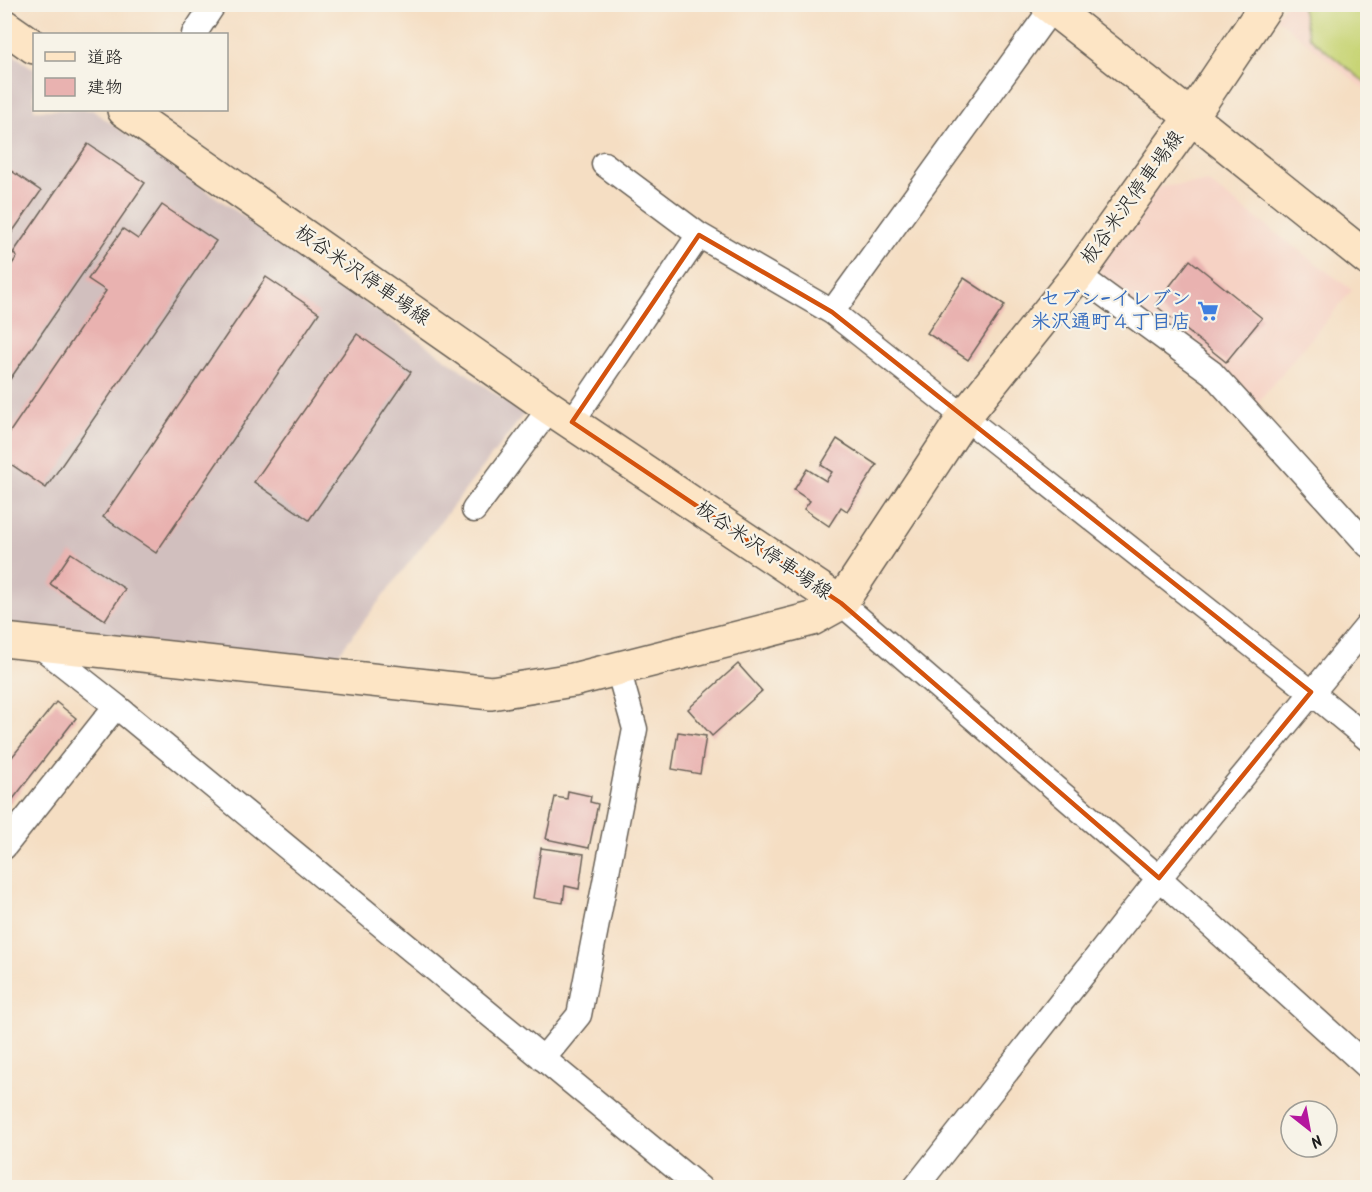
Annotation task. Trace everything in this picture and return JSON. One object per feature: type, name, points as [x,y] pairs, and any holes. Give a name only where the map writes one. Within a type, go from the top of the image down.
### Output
[{"type":"main road","points":[[1050,6],[1191,117],[1267,4]]},
{"type":"main road","points":[[4,26],[33,46]]},
{"type":"main road","name":"板谷米沢停車場線","points":[[136,113],[561,415],[841,603],[964,417],[1078,275],[1191,117],[1368,259]]},
{"type":"main road","points":[[14,643],[491,693],[573,680],[618,669],[812,619],[841,603]]},
{"type":"street","points":[[195,33],[214,4]]},
{"type":"street","points":[[832,312],[1050,6]]},
{"type":"street","points":[[604,164],[699,235],[832,312],[1311,692],[1368,740]]},
{"type":"street","points":[[474,510],[561,415],[699,235]]},
{"type":"street","points":[[1078,275],[1212,373],[1368,545]]},
{"type":"street","points":[[841,603],[1159,878],[1368,1067]]},
{"type":"street","points":[[915,1188],[1159,878],[1368,625]]},
{"type":"street","points":[[14,643],[116,706],[700,1188]]},
{"type":"street","points":[[543,1059],[579,1016],[635,729],[618,669]]},
{"type":"street","points":[[4,847],[116,706]]},
{"type":"highlighted area","points":[[699,235],[832,312],[1311,692],[1159,878],[841,603],[572,422]]},
{"type":"shaded area","points":[[1285,5],[1367,5],[1367,91],[1276,18]]},
{"type":"shaded area","points":[[4,48],[33,68],[33,111],[93,111],[524,414],[332,662],[5,630]]},
{"type":"shaded area","points":[[1208,182],[1352,290],[1253,408],[1104,286],[1097,265],[1157,187]]},
{"type":"green space","points":[[1301,5],[1367,5],[1367,84],[1309,37]]},
{"type":"building","points":[[88,144],[145,183],[4,388],[4,275],[17,257],[13,253]]},
{"type":"building","points":[[4,166],[41,191],[4,244]]},
{"type":"building","points":[[162,205],[216,241],[46,488],[5,460],[5,439],[106,291],[88,279],[123,229],[138,239]]},
{"type":"building","name":"セブン-イレブン 米沢通町４丁目店","points":[[1190,260],[1262,318],[1226,362],[1155,305]]},
{"type":"building","points":[[266,277],[319,313],[156,553],[103,517]]},
{"type":"building","points":[[964,278],[1005,305],[968,360],[927,333]]},
{"type":"building","points":[[357,334],[411,372],[309,520],[254,482]]},
{"type":"building","points":[[837,439],[877,465],[847,511],[841,507],[829,526],[804,509],[810,501],[794,490],[807,469],[826,481],[832,472],[821,465]]},
{"type":"building","points":[[71,553],[125,589],[105,620],[50,584]]},
{"type":"building","points":[[738,664],[762,691],[712,736],[688,709]]},
{"type":"building","points":[[56,702],[76,718],[10,803],[4,799],[4,767]]},
{"type":"building","points":[[678,732],[706,736],[700,774],[672,769]]},
{"type":"building","points":[[568,791],[591,796],[590,802],[598,804],[589,848],[546,839],[555,797],[567,799]]},
{"type":"building","points":[[541,848],[584,854],[579,889],[565,886],[563,903],[533,898]]},
{"type":"place","name":"セブン-イレブン 米沢通町４丁目店","points":[[1208,311]]}]
